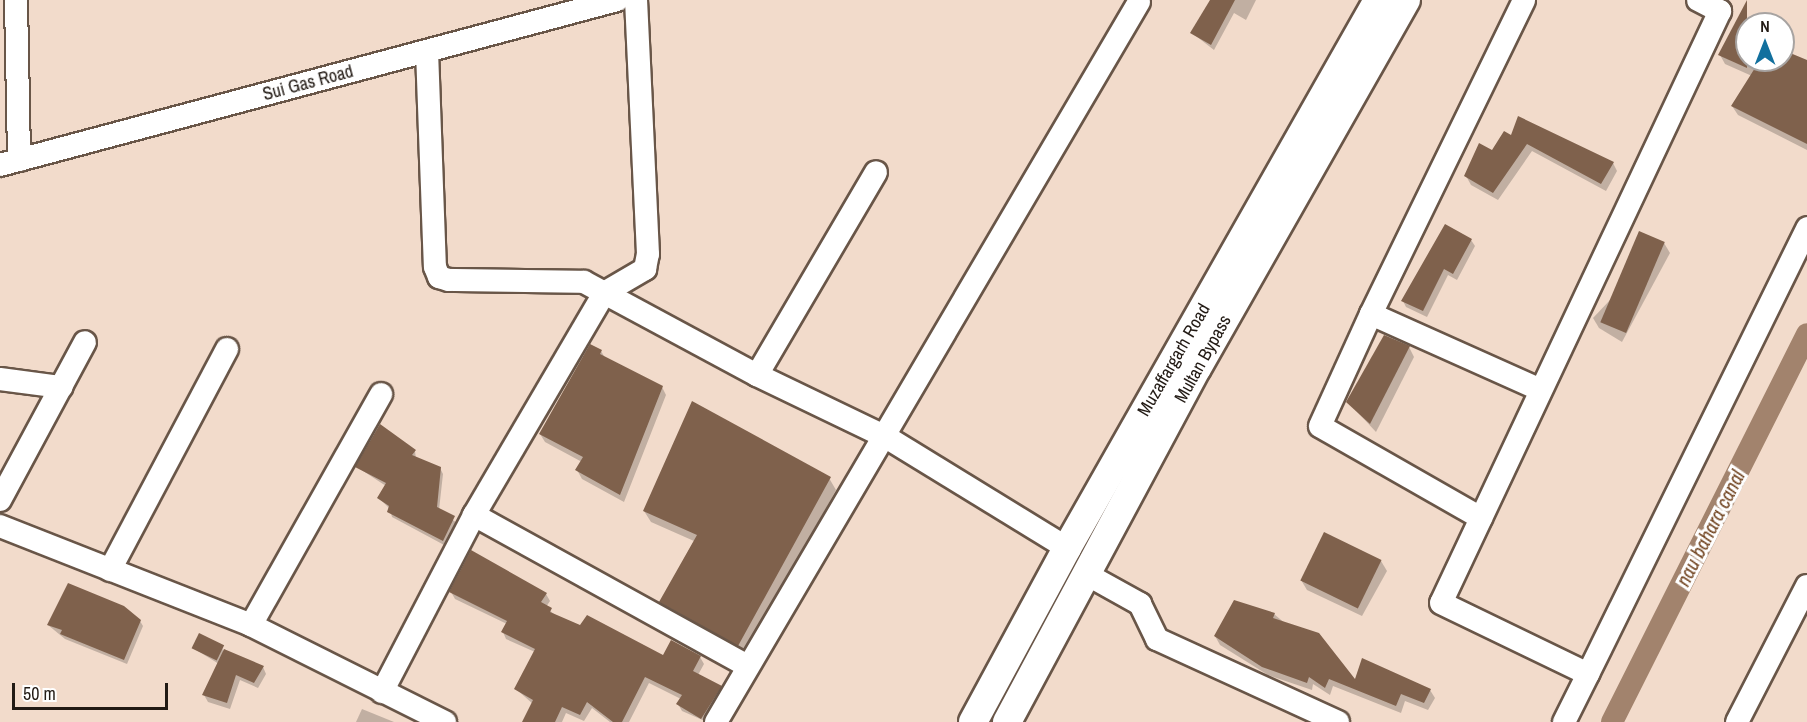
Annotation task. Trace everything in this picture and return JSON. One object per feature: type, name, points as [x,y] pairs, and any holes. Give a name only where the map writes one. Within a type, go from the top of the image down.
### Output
[{"type":"main road","name":"Muzaffargarh Road","points":[[973,722],[1067,548],[1378,0]]},
{"type":"main road","name":"Multan Bypass","points":[[1006,722],[1088,575],[1197,368],[1406,0]]},
{"type":"street","points":[[9,163],[16,0]]},
{"type":"street","name":"Sui Gas Road","points":[[9,163],[617,0]]},
{"type":"street","points":[[382,692],[474,515],[604,293],[645,269],[648,254],[636,0]]},
{"type":"street","points":[[1481,518],[1320,426],[1371,314],[1524,0]]},
{"type":"street","points":[[1588,674],[1441,603],[1720,11],[1698,0]]},
{"type":"street","points":[[716,722],[747,666],[886,437],[1139,2]]},
{"type":"street","points":[[427,51],[435,267],[439,277],[449,280],[584,282],[757,375],[886,437],[1067,548]]},
{"type":"street","points":[[757,375],[876,172]]},
{"type":"street","points":[[1564,722],[1807,228]]},
{"type":"street","points":[[1371,314],[1541,390]]},
{"type":"street","points":[[0,500],[85,342]]},
{"type":"street","points":[[110,570],[228,349]]},
{"type":"street","points":[[0,379],[61,387]]},
{"type":"street","points":[[251,625],[381,394]]},
{"type":"street","points":[[474,515],[747,666]]},
{"type":"street","points":[[0,526],[251,625],[445,722]]},
{"type":"street","points":[[1088,575],[1140,604],[1157,639],[1338,722]]},
{"type":"street","points":[[1737,722],[1807,586]]},
{"type":"building","points":[[1210,0],[1235,0],[1211,45],[1190,33]]},
{"type":"building","points":[[1747,0],[1747,12],[1741,12]]},
{"type":"building","points":[[1735,23],[1735,63],[1718,55]]},
{"type":"building","points":[[1795,55],[1807,60],[1807,144],[1731,106],[1752,72],[1795,72]]},
{"type":"building","points":[[1518,116],[1614,162],[1601,184],[1527,144],[1493,193],[1464,176],[1479,143],[1492,150],[1504,131],[1511,135]]},
{"type":"building","points":[[1445,224],[1472,239],[1453,274],[1444,269],[1423,311],[1401,301]]},
{"type":"building","points":[[1639,231],[1665,242],[1626,333],[1600,322]]},
{"type":"building","points":[[1384,335],[1410,346],[1370,424],[1346,402]]},
{"type":"building","points":[[590,344],[602,350],[600,354],[663,386],[620,495],[575,470],[583,457],[539,434]]},
{"type":"building","points":[[692,401],[831,477],[738,646],[659,602],[697,535],[643,511]]},
{"type":"building","points":[[380,424],[416,450],[412,455],[441,467],[437,507],[455,516],[443,541],[387,512],[389,506],[377,498],[386,483],[355,467]]},
{"type":"building","points":[[1324,532],[1382,560],[1358,609],[1300,581]]},
{"type":"building","points":[[471,550],[547,593],[541,602],[552,608],[550,612],[580,625],[587,615],[663,655],[671,640],[701,656],[693,671],[722,686],[701,719],[676,704],[682,695],[645,677],[622,722],[613,722],[587,702],[580,715],[562,707],[555,722],[522,722],[533,700],[514,689],[535,649],[501,632],[507,621],[449,592]]},
{"type":"building","points":[[68,583],[124,606],[141,620],[124,660],[60,634],[62,630],[47,625]]},
{"type":"building","points":[[1234,600],[1275,613],[1273,618],[1319,633],[1355,679],[1362,658],[1431,689],[1424,703],[1401,694],[1396,706],[1329,679],[1325,688],[1309,677],[1307,683],[1262,667],[1214,636]]},
{"type":"building","points":[[199,633],[224,645],[217,661],[192,648]]},
{"type":"building","points":[[224,649],[264,666],[254,683],[236,675],[227,703],[202,695]]},
{"type":"waterway","name":"nau bahara canal","points":[[1612,722],[1807,334]]}]
